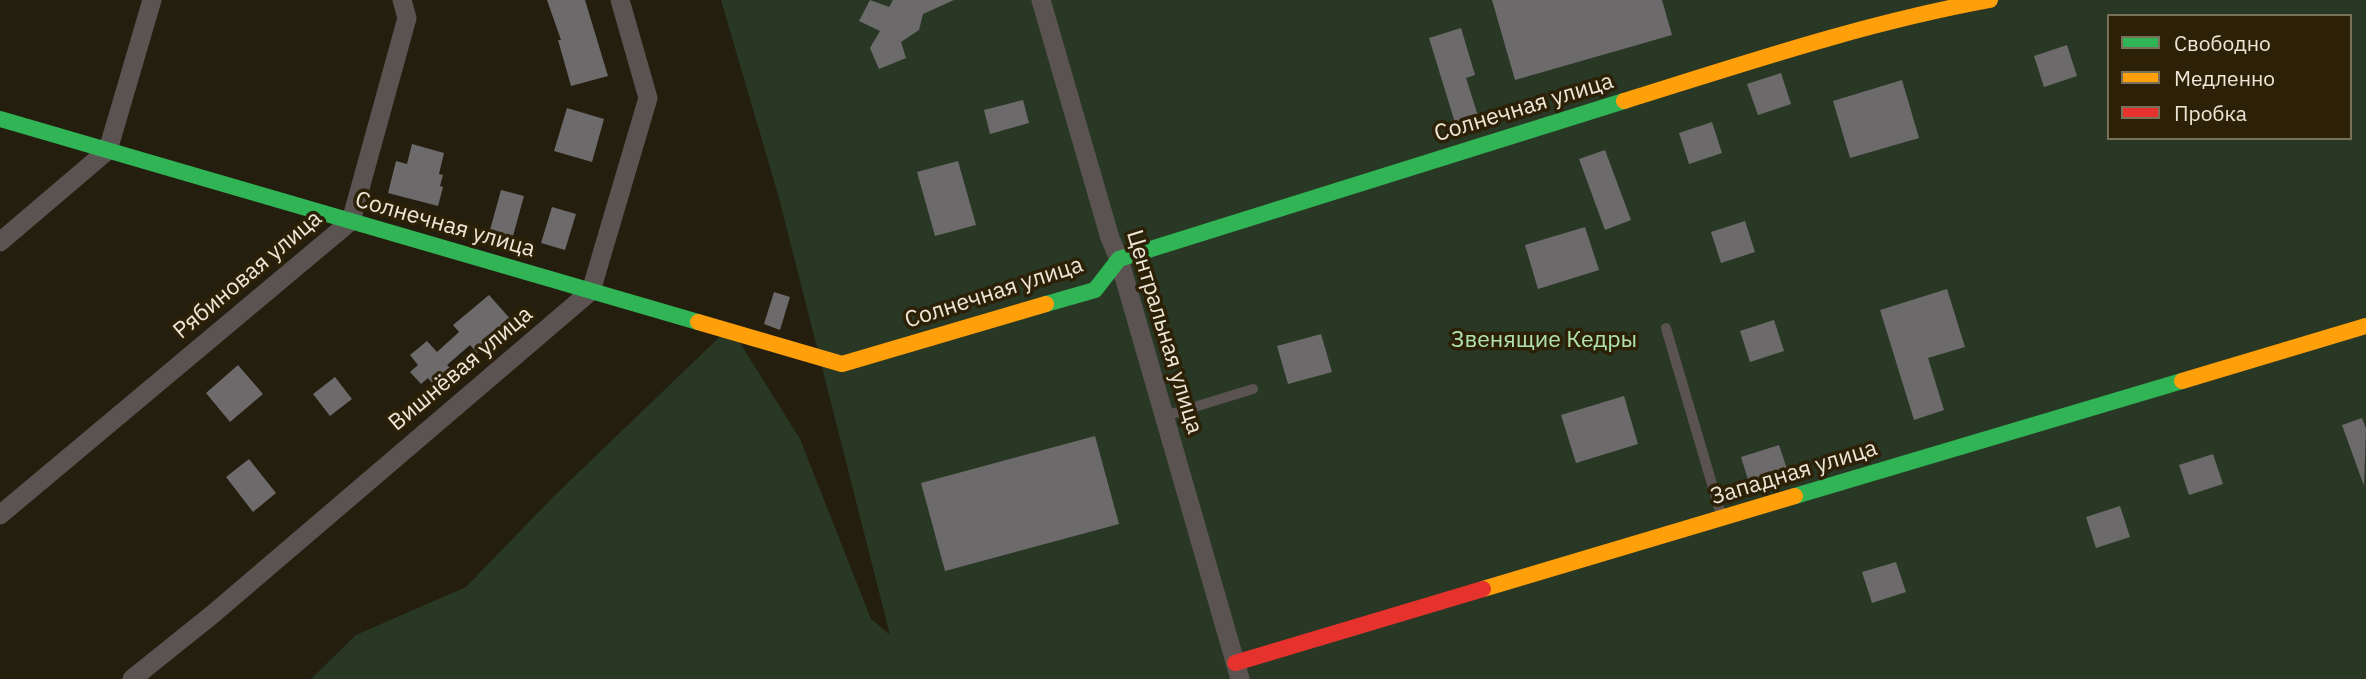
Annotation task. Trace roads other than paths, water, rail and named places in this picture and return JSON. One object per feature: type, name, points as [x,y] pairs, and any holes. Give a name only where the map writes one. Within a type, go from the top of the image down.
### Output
[{"type":"street","points":[[0,242],[108,150],[152,0]]},
{"type":"street","name":"Рябиновая улица","points":[[0,514],[351,221],[407,18],[402,0]]},
{"type":"street","points":[[591,291],[648,98],[620,0]]},
{"type":"street","name":"Центральная улица","points":[[1041,0],[1238,671]]},
{"type":"street","name":"Солнечная улица","points":[[0,119],[842,364],[1095,290],[1118,259],[1848,31],[1924,12],[1990,0]]},
{"type":"street","name":"Вишнёвая улица","points":[[132,679],[213,614],[591,291]]},
{"type":"street","name":"Западная улица","points":[[1238,671],[1723,518],[2366,326]]},
{"type":"lane","points":[[1666,328],[1723,518]]},
{"type":"lane","points":[[1165,416],[1253,389]]},
{"type":"park label","name":"Звенящие Кедры","points":[[1544,340]]}]
